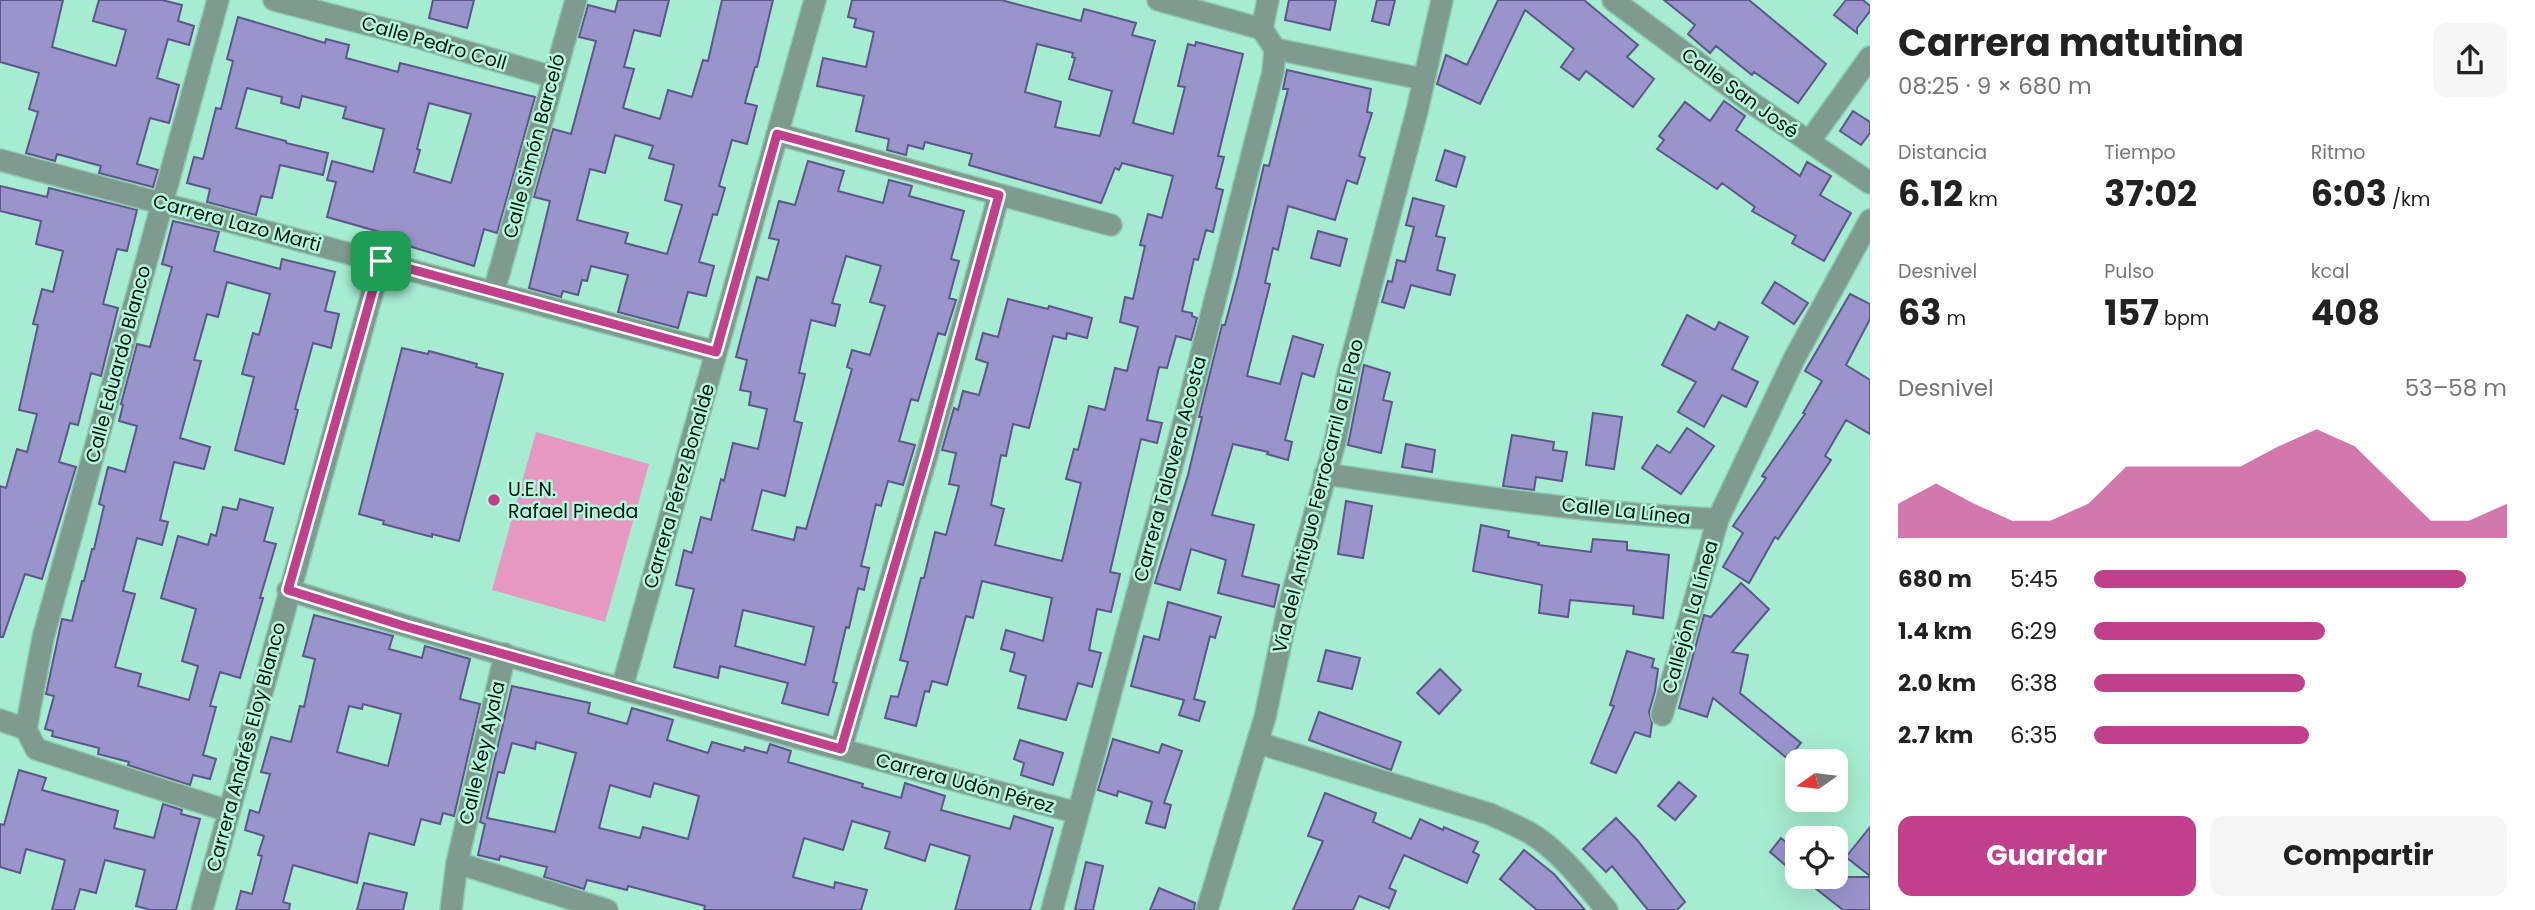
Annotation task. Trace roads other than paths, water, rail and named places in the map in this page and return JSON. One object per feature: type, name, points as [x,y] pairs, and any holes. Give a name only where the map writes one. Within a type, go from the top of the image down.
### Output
[{"type":"street","name":"Calle Eduardo Blanco","points":[[26,729],[43,638],[218,0]]},
{"type":"street","name":"Calle Pedro Coll","points":[[274,0],[416,37],[553,77]]},
{"type":"street","name":"Calle Simón Barceló","points":[[494,292],[576,0]]},
{"type":"street","name":"Carrera Pérez Bonalde","points":[[622,688],[815,0]]},
{"type":"street","points":[[1158,0],[1262,29],[1275,49],[1423,79]]},
{"type":"street","points":[[1262,29],[1268,0]]},
{"type":"street","name":"Vía del Antiguo Ferrocarril a El Pao","points":[[1207,910],[1258,743],[1288,609],[1335,442],[1354,346],[1442,0]]},
{"type":"street","name":"Calle San José","points":[[1613,0],[1870,183]]},
{"type":"street","name":"Carrera Talavera Acosta","points":[[1052,910],[1190,397],[1273,72],[1275,49]]},
{"type":"street","points":[[1809,142],[1870,57]]},
{"type":"street","points":[[777,134],[1111,225]]},
{"type":"street","name":"Carrera Lazo Marti","points":[[0,160],[716,352]]},
{"type":"street","points":[[841,749],[924,467],[999,195]]},
{"type":"street","name":"Calle La Línea","points":[[1325,474],[1447,492],[1662,517],[1718,519],[1794,359],[1870,220]]},
{"type":"street","name":"Carrera Andrés Eloy Blanco","points":[[202,910],[288,590],[381,261]]},
{"type":"street","name":"Callejón La Línea","points":[[1662,715],[1718,519]]},
{"type":"street","name":"Carrera Udón Pérez","points":[[288,590],[622,688],[1078,813]]},
{"type":"street","name":"Calle Key Ayala","points":[[451,910],[458,858],[505,654]]},
{"type":"street","points":[[0,720],[26,729],[36,750],[228,811]]},
{"type":"street","points":[[1258,743],[1490,814],[1513,824],[1532,834],[1550,849],[1606,910]]},
{"type":"street","points":[[458,858],[607,910]]},
{"type":"place","name":"U.E.N. Rafael Pineda","points":[[494,500]]}]
